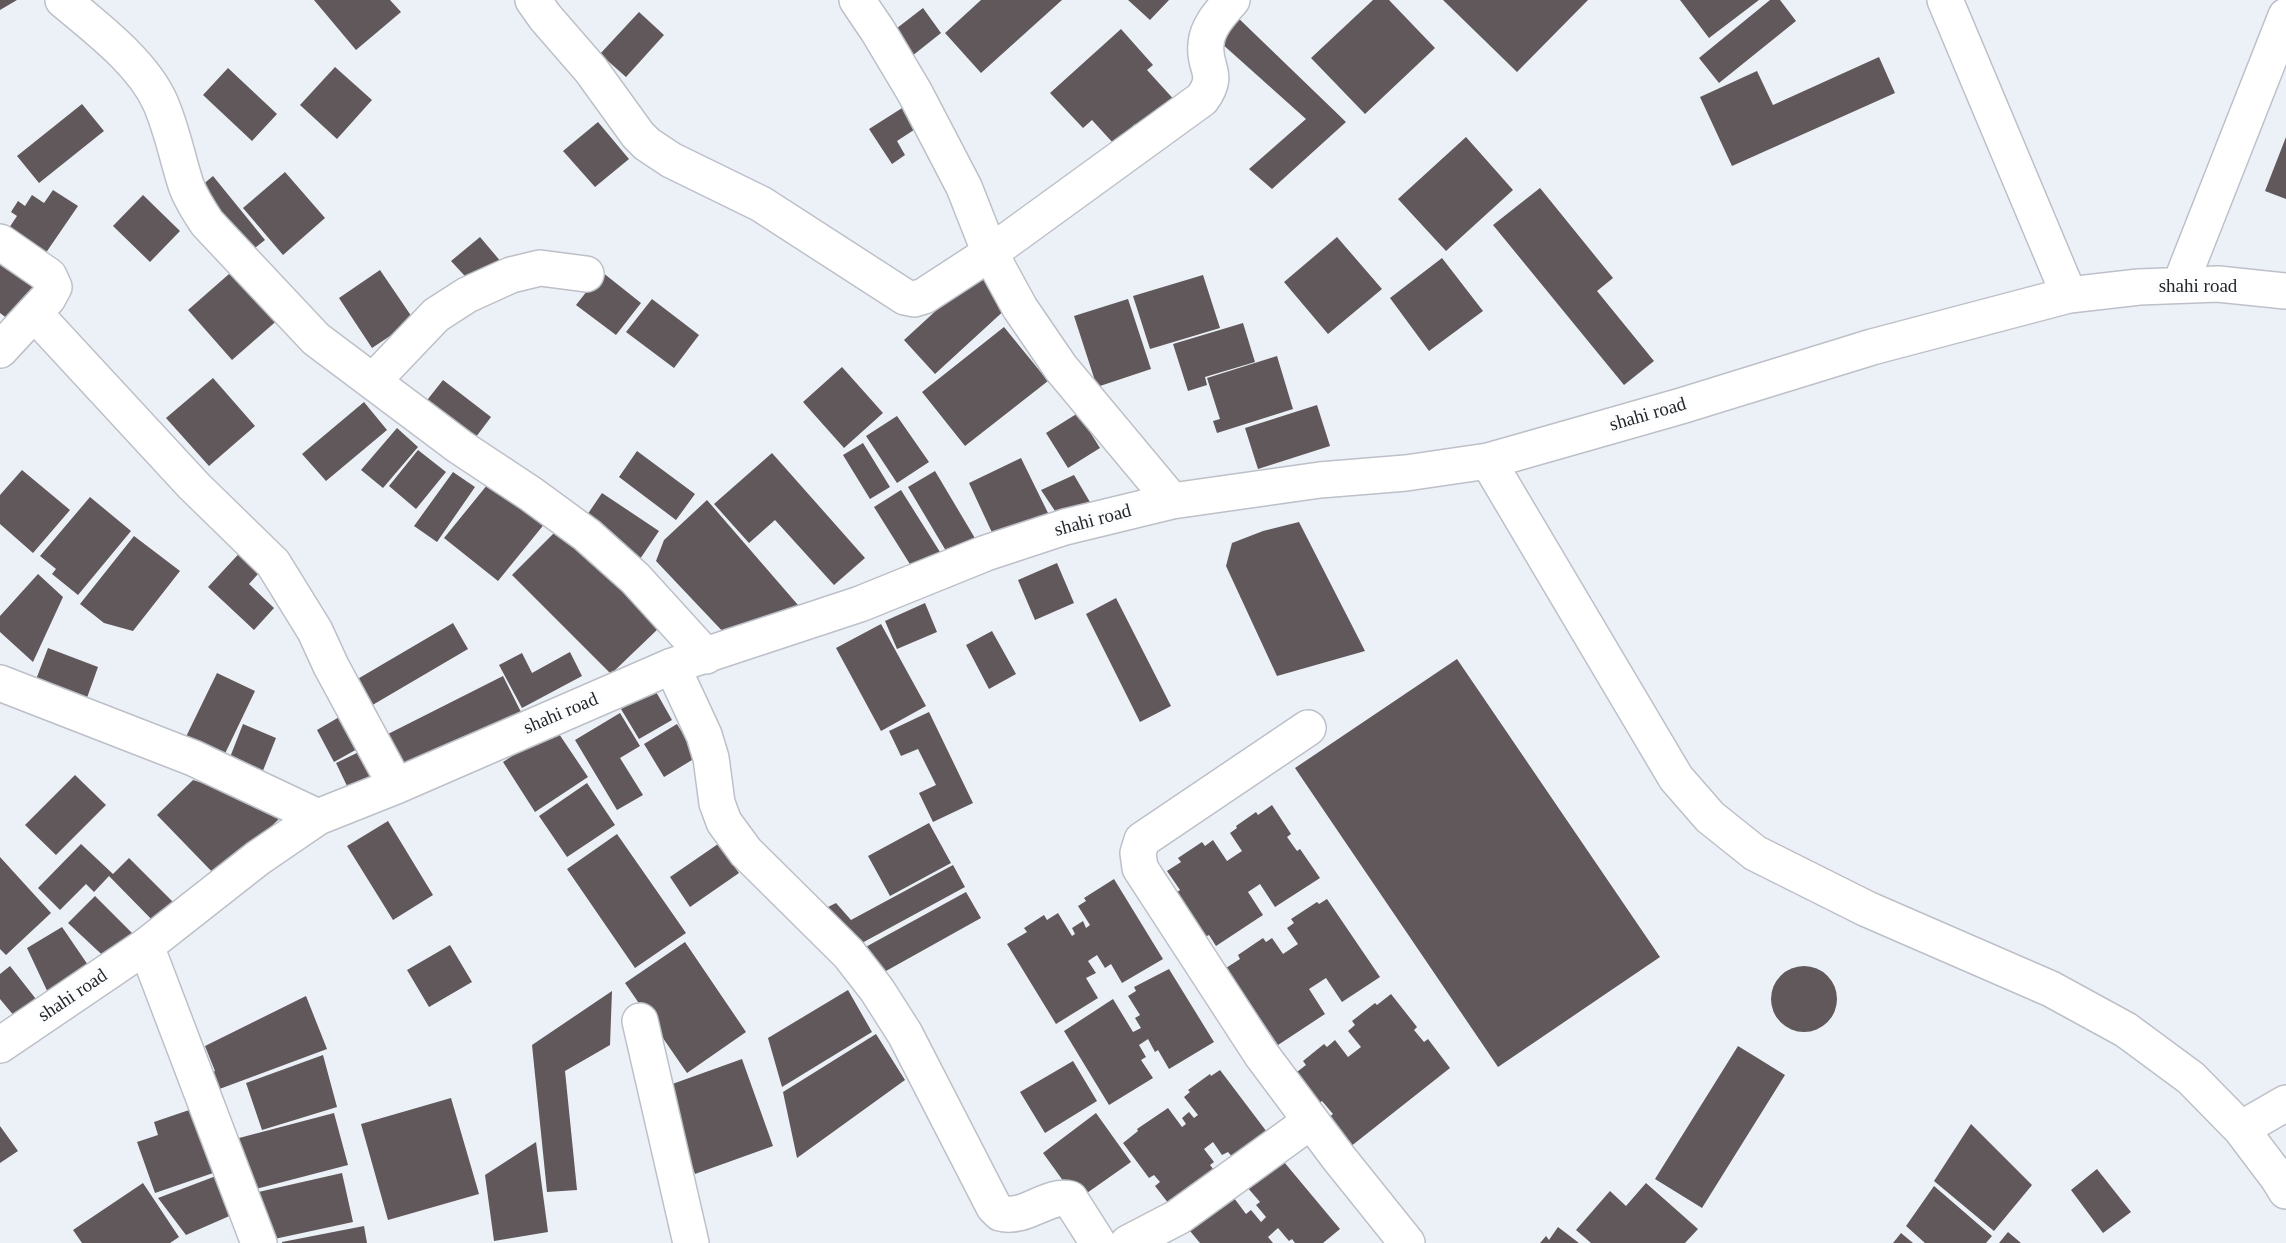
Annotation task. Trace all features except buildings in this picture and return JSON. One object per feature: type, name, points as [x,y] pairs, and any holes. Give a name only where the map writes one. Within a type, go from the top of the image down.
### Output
[{"type":"street","points":[[63,0],[110,40],[142,74],[159,99],[173,133],[187,186],[207,223],[316,338],[460,447],[587,535],[635,578],[706,656]]},
{"type":"street","points":[[533,0],[591,70],[638,135],[648,144],[671,160],[761,204],[905,297],[914,299],[924,296],[990,253],[1202,99],[1210,88],[1212,78],[1205,50],[1206,41],[1220,14],[1232,0]]},
{"type":"street","points":[[857,0],[915,93],[964,187],[990,253],[1020,308],[1061,369],[1172,501]]},
{"type":"street","points":[[1945,0],[2069,295]]},
{"type":"street","points":[[2180,285],[2286,16]]},
{"type":"street","points":[[0,242],[50,276],[54,287],[48,298],[0,350]]},
{"type":"street","points":[[373,381],[436,315],[467,295],[511,275],[540,268],[586,274]]},
{"type":"street","name":"shahi road","points":[[0,1045],[146,946],[258,858],[318,817],[672,666],[860,604],[999,548],[1065,527],[1172,501],[1320,480],[1406,473],[1488,461],[1681,406],[1872,347],[2069,295],[2139,287],[2218,284],[2286,292]]},
{"type":"street","points":[[34,313],[194,486],[273,563],[315,631],[396,786]]},
{"type":"street","points":[[1488,461],[1676,778],[1710,817],[1755,853],[1867,909],[2051,989],[2126,1030],[2191,1078],[2241,1129],[2286,1191]]},
{"type":"street","points":[[672,666],[704,735],[711,758],[717,803],[724,822],[746,852],[849,954],[877,990],[905,1034],[994,1207],[1000,1213],[1017,1215],[1062,1197],[1070,1199],[1098,1243]]},
{"type":"street","points":[[0,683],[193,758],[318,817]]},
{"type":"street","points":[[1308,728],[1142,840],[1138,853],[1140,868],[1261,1054],[1407,1243]]},
{"type":"street","points":[[146,946],[259,1243]]},
{"type":"street","points":[[640,1021],[691,1243]]},
{"type":"street","points":[[2241,1129],[2286,1103]]},
{"type":"street","points":[[1128,1243],[1178,1217],[1311,1121]]}]
